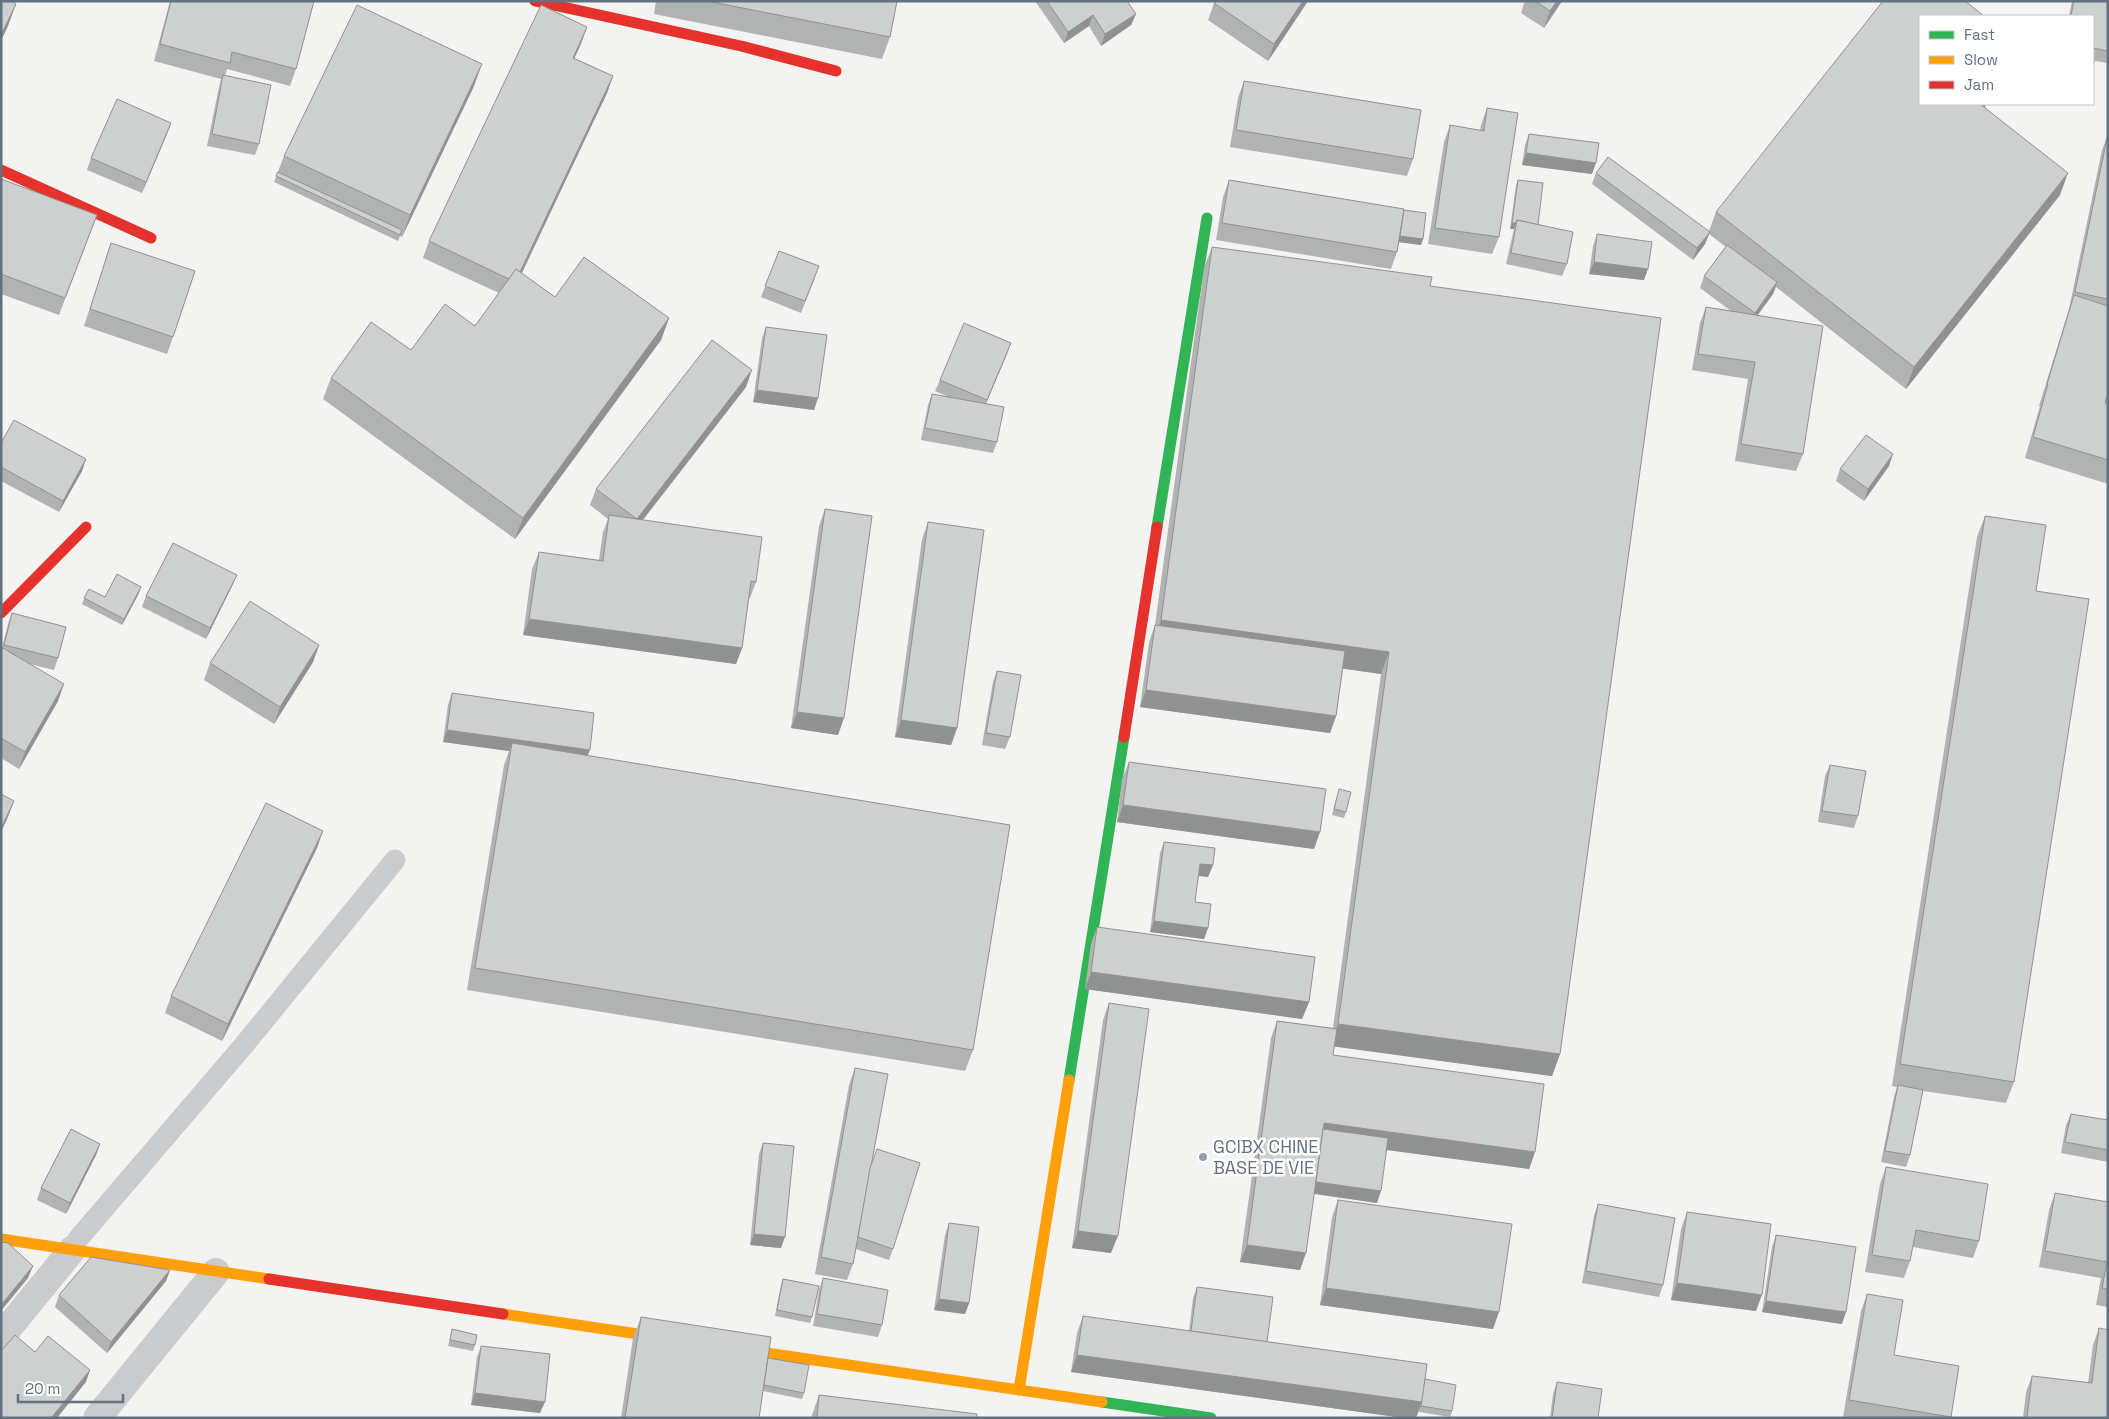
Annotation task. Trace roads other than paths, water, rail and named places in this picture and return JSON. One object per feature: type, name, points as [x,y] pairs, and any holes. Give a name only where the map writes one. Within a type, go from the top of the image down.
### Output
[{"type":"street","points":[[535,1],[741,46],[836,71]]},
{"type":"street","points":[[1,170],[151,238]]},
{"type":"street","points":[[1019,1390],[1207,218]]},
{"type":"street","points":[[1,614],[86,527]]},
{"type":"street","points":[[1,1239],[686,1341]]},
{"type":"street","points":[[1,1337],[72,1250]]},
{"type":"street","points":[[97,1418],[216,1272]]},
{"type":"street","points":[[725,1347],[1019,1390],[1088,1409],[1211,1418]]},
{"type":"lane","points":[[72,1250],[78,1239],[244,1045],[395,860]]},
{"type":"place","name":"GCIBX CHINE BASE DE VIE","points":[[1203,1157]]}]
